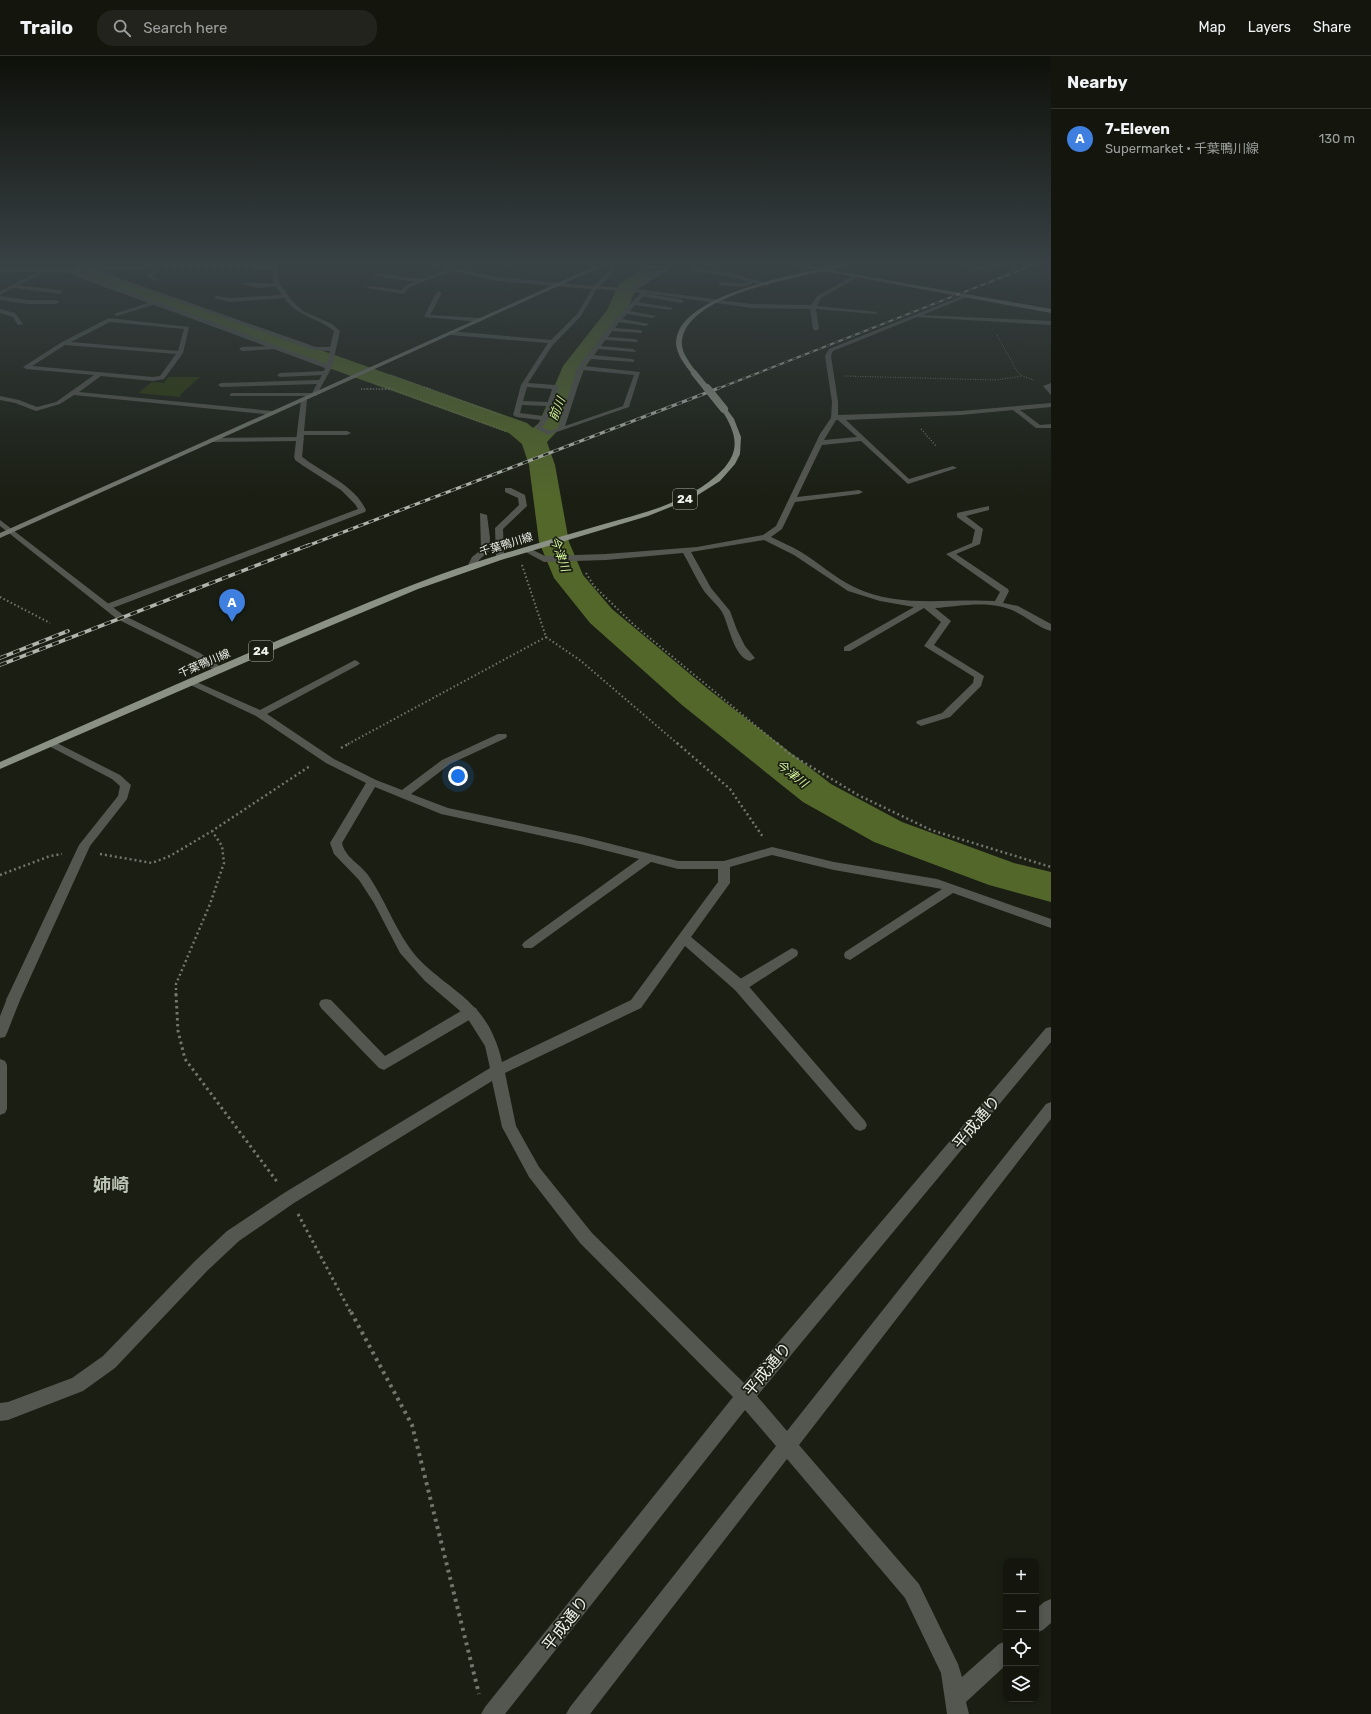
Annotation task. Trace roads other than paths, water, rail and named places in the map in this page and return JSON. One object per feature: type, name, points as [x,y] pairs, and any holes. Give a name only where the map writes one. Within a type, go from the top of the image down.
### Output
[{"type":"main road","name":"千葉鴨川線","points":[[0,766],[189,682],[392,596],[500,557],[678,502],[715,480],[727,471],[735,459],[740,447],[739,435],[734,423],[724,409],[694,373],[680,349],[680,342]]},
{"type":"street","points":[[180,353],[64,343],[26,367],[153,380],[162,378],[180,353],[183,342]]},
{"type":"street","points":[[260,342],[327,370]]},
{"type":"street","points":[[296,342],[315,349],[333,349]]},
{"type":"street","points":[[314,395],[327,370],[334,342]]},
{"type":"street","points":[[0,536],[429,342]]},
{"type":"street","points":[[546,418],[516,415],[524,385],[553,342]]},
{"type":"street","points":[[560,430],[581,368],[601,342]]},
{"type":"street","points":[[850,342],[831,350],[828,356],[837,418],[908,482],[953,468]]},
{"type":"street","points":[[597,347],[633,352]]},
{"type":"street","points":[[242,349],[275,348]]},
{"type":"street","points":[[589,357],[632,361]]},
{"type":"street","points":[[524,385],[556,387],[546,418],[538,428],[548,433],[626,407],[638,373],[581,368]]},
{"type":"street","points":[[271,376],[327,370]]},
{"type":"street","points":[[0,398],[17,401],[36,410],[58,404],[100,374]]},
{"type":"street","points":[[221,385],[320,382]]},
{"type":"street","points":[[1050,385],[1046,386],[1051,393]]},
{"type":"street","points":[[74,393],[273,413]]},
{"type":"street","points":[[232,395],[314,395]]},
{"type":"street","points":[[107,607],[362,510],[361,503],[332,480],[298,458],[304,400]]},
{"type":"street","points":[[520,400],[551,401]]},
{"type":"street","points":[[526,550],[544,559],[577,558],[686,550],[765,537],[779,527],[824,434],[837,418],[961,413],[1051,405]]},
{"type":"street","points":[[1015,409],[1038,427],[1051,426]]},
{"type":"street","points":[[212,440],[300,436],[347,432]]},
{"type":"street","points":[[820,443],[862,439]]},
{"type":"street","points":[[500,557],[499,528],[523,506],[522,497],[508,490]]},
{"type":"street","points":[[791,500],[859,492]]},
{"type":"street","points":[[986,508],[960,515],[980,529],[976,544],[950,554],[1005,591],[998,604]]},
{"type":"street","points":[[471,567],[475,559],[485,551],[486,538],[483,515]]},
{"type":"street","points":[[0,522],[120,617],[197,655],[220,669]]},
{"type":"street","points":[[765,537],[797,553],[851,589],[887,600],[908,604],[971,602],[998,604],[1015,608],[1051,628]]},
{"type":"street","points":[[686,550],[707,589],[726,611],[732,630],[741,647],[750,658]]},
{"type":"street","points":[[847,649],[925,604]]},
{"type":"street","points":[[921,723],[946,715],[978,684],[980,680],[979,676],[929,646],[932,639],[941,632],[946,621],[925,604]]},
{"type":"street","points":[[260,714],[355,663]]},
{"type":"street","points":[[189,682],[260,714],[324,757],[372,782],[445,811],[678,864],[724,865],[772,851],[834,866],[937,883],[1051,924]]},
{"type":"street","points":[[402,795],[446,762],[502,736]]},
{"type":"street","points":[[0,1033],[13,1000],[85,845],[123,797],[126,785],[116,777],[51,743]]},
{"type":"street","points":[[372,782],[336,843],[338,852],[363,877],[379,902],[404,950],[430,978],[471,1012],[492,1045],[509,1127],[534,1172],[586,1238],[745,1396],[912,1591],[951,1671],[956,1706]]},
{"type":"street","points":[[528,945],[650,857]]},
{"type":"street","points":[[0,1412],[8,1411],[77,1385],[109,1362],[201,1266],[233,1236],[289,1198],[498,1070],[636,1004],[724,883],[724,865]]},
{"type":"street","points":[[850,955],[952,888]]},
{"type":"street","points":[[684,938],[740,986],[860,1125]]},
{"type":"street","points":[[740,986],[792,953]]},
{"type":"street","points":[[326,1004],[384,1064],[471,1012]]},
{"type":"street","name":"平成通り","points":[[492,1714],[745,1396],[1051,1032]]},
{"type":"street","points":[[0,1065],[0,1104]]},
{"type":"street","points":[[576,1714],[1051,1108]]},
{"type":"street","points":[[1039,1620],[1051,1609]]},
{"type":"street","points":[[956,1706],[1003,1654]]},
{"type":"waterway","name":"今津川","points":[[278,342],[518,428],[534,441]]},
{"type":"waterway","name":"前川","points":[[534,441],[550,426],[574,366],[592,342]]},
{"type":"waterway","name":"今津川","points":[[534,441],[542,465],[554,542],[569,578],[601,616],[695,697],[817,793],[888,832],[1004,875],[1051,887]]},
{"type":"railway","points":[[717,389],[836,342]]},
{"type":"railway","points":[[307,546],[719,388]]},
{"type":"railway","points":[[0,665],[309,545]]},
{"type":"railway","points":[[0,658],[68,631]]},
{"type":"place","name":"7-Eleven","points":[[232,622]]},
{"type":"district","name":"姉崎","points":[[111,1185]]}]
